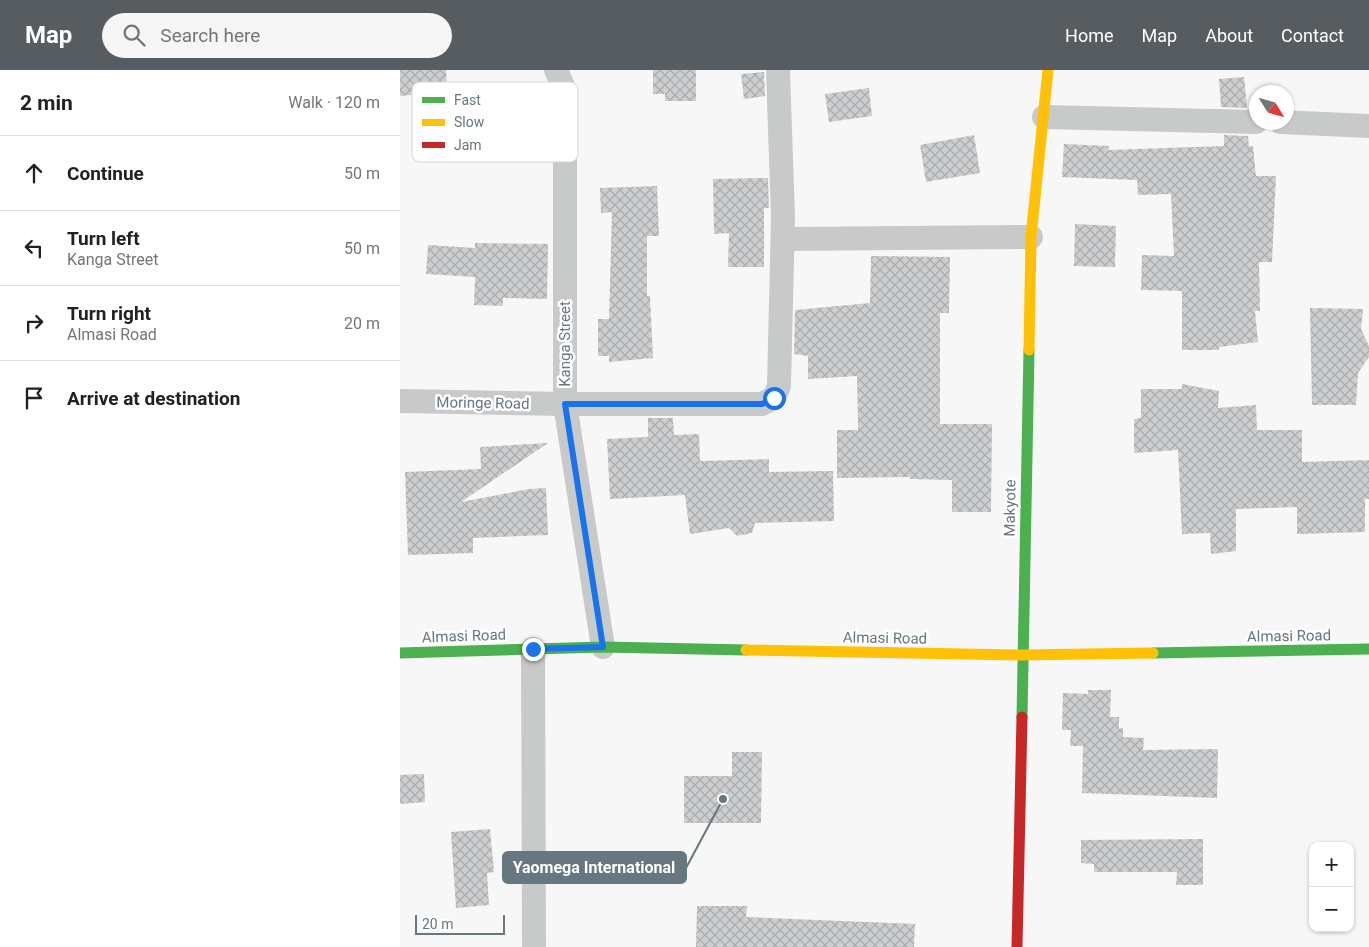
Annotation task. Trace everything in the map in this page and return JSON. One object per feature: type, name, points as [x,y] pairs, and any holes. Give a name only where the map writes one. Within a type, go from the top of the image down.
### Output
[{"type":"street","name":"Kanga Street","points":[[556,70],[561,82]]},
{"type":"street","name":"Moringe Road","points":[[400,401],[565,404],[762,404],[774,398],[780,386],[783,239],[778,70]]},
{"type":"street","name":"Makyote","points":[[1017,947],[1021,655],[1031,237],[1048,70]]},
{"type":"street","points":[[1044,117],[1249,122]]},
{"type":"street","points":[[1294,123],[1369,126]]},
{"type":"street","name":"Kanga Street","points":[[565,162],[565,404],[603,647]]},
{"type":"street","points":[[783,239],[1031,237]]},
{"type":"street","name":"Almasi Road","points":[[400,653],[603,647],[1021,655],[1369,649]]},
{"type":"street","points":[[533,649],[534,947]]},
{"type":"building","points":[[400,70],[446,70],[447,82],[412,82],[412,95],[400,96]]},
{"type":"building","points":[[653,70],[696,70],[696,101],[665,101],[665,94],[653,94]]},
{"type":"building","points":[[764,72],[765,96],[744,99],[741,74]]},
{"type":"building","points":[[1244,77],[1247,108],[1221,107],[1219,79]]},
{"type":"building","points":[[869,88],[872,116],[829,122],[825,94]]},
{"type":"building","points":[[974,135],[980,173],[926,182],[920,145]]},
{"type":"building","points":[[1224,135],[1248,136],[1249,146],[1253,146],[1256,176],[1276,176],[1272,262],[1259,262],[1260,311],[1255,311],[1258,342],[1219,347],[1219,350],[1182,350],[1182,291],[1141,290],[1142,255],[1174,256],[1171,194],[1138,195],[1137,180],[1062,177],[1064,144],[1109,146],[1108,150],[1224,146]]},
{"type":"building","points":[[768,178],[769,208],[764,208],[764,267],[728,267],[729,233],[714,234],[713,179]]},
{"type":"building","points":[[657,186],[659,236],[647,236],[647,296],[650,296],[653,358],[609,362],[609,356],[598,356],[598,319],[609,319],[612,212],[601,213],[600,188]]},
{"type":"building","points":[[1075,224],[1116,226],[1115,267],[1074,266]]},
{"type":"building","points":[[475,243],[548,244],[547,299],[503,298],[503,306],[474,305],[475,277],[426,274],[428,245],[475,248]]},
{"type":"building","points":[[871,256],[950,257],[949,313],[940,313],[940,424],[992,424],[991,512],[952,512],[952,480],[910,479],[910,477],[837,478],[837,430],[858,430],[857,376],[808,379],[808,356],[794,354],[795,310],[870,303]]},
{"type":"building","points":[[1310,308],[1363,309],[1361,329],[1369,346],[1369,357],[1358,373],[1356,405],[1312,405]]},
{"type":"building","points":[[1182,384],[1219,391],[1218,408],[1256,405],[1257,430],[1302,430],[1302,462],[1369,460],[1369,499],[1365,499],[1365,532],[1297,534],[1297,507],[1236,509],[1236,551],[1211,554],[1210,533],[1182,534],[1178,450],[1134,453],[1134,419],[1141,418],[1141,389],[1182,389]]},
{"type":"building","points":[[648,418],[673,418],[674,435],[699,434],[700,461],[769,459],[769,472],[833,471],[834,521],[755,523],[752,533],[737,536],[729,528],[690,534],[685,495],[610,499],[607,439],[648,437]]},
{"type":"building","points":[[548,443],[461,502],[529,489],[546,488],[548,535],[473,538],[473,553],[408,555],[405,472],[481,469],[480,447]]},
{"type":"building","points":[[1088,690],[1111,690],[1110,717],[1119,717],[1119,729],[1123,728],[1123,737],[1144,738],[1143,750],[1218,749],[1217,798],[1082,793],[1083,746],[1070,746],[1071,730],[1062,730],[1063,693],[1088,694]]},
{"type":"building","points":[[732,752],[762,752],[761,823],[684,823],[684,776],[732,776]]},
{"type":"building","points":[[424,774],[425,802],[400,804],[400,775]]},
{"type":"building","points":[[490,829],[494,872],[487,873],[489,905],[456,908],[451,832]]},
{"type":"building","points":[[1203,839],[1203,885],[1176,885],[1177,872],[1094,872],[1094,864],[1081,863],[1081,840]]},
{"type":"building","points":[[697,906],[747,906],[746,917],[915,924],[914,947],[696,947]]},
{"type":"traffic: fast","points":[[1022,717],[1029,350]]},
{"type":"traffic: fast","points":[[400,653],[603,647],[746,650]]},
{"type":"traffic: fast","points":[[1153,653],[1369,649]]},
{"type":"traffic: slow","points":[[1029,350],[1031,237],[1048,70]]},
{"type":"traffic: slow","points":[[746,650],[1021,655],[1153,653]]},
{"type":"traffic: jam","points":[[1017,947],[1022,717]]},
{"type":"place","name":"Yaomega International","points":[[723,799]]},
{"type":"route","points":[[533,649],[603,647],[565,404],[762,404],[774,398]]}]
